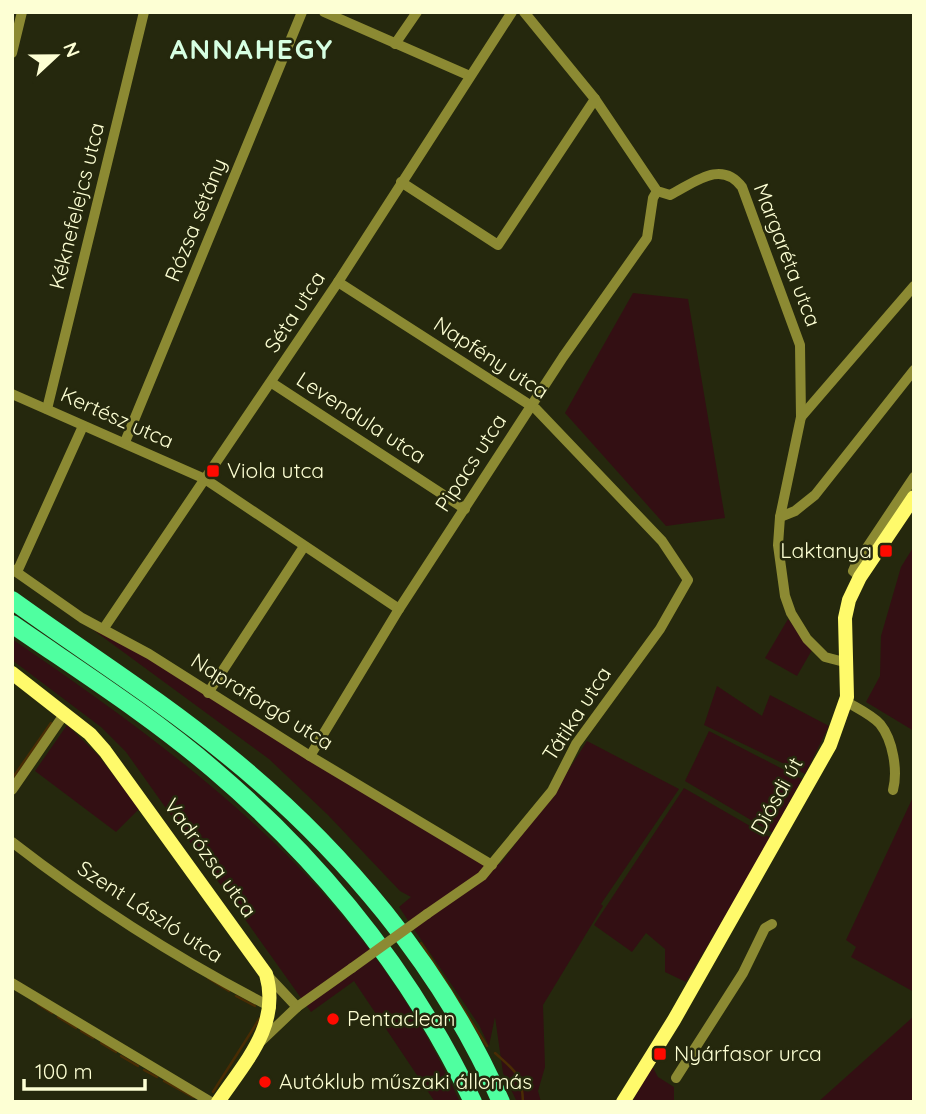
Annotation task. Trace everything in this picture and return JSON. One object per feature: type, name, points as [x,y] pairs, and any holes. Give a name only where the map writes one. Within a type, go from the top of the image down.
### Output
[{"type":"highway","points":[[12,600],[203,735],[300,819],[372,900],[430,977],[480,1058],[500,1099]]},
{"type":"highway","points":[[12,624],[125,702],[212,768],[307,857],[374,936],[405,982],[474,1102]]},
{"type":"main road","name":"Diósdi út","points":[[623,1102],[679,1011],[830,745],[847,702],[845,618],[849,600],[860,577],[914,497]]},
{"type":"main road","name":"Vadrózsa utca","points":[[12,673],[65,713],[105,751],[266,974],[271,1007]]},
{"type":"main road","points":[[218,1102],[254,1048],[271,1007]]},
{"type":"street","points":[[12,53],[22,12]]},
{"type":"street","name":"Kéknefelejcs utca","points":[[47,409],[144,12]]},
{"type":"street","name":"Rózsa sétány","points":[[125,442],[302,12]]},
{"type":"street","points":[[324,12],[470,76]]},
{"type":"street","points":[[395,44],[417,12]]},
{"type":"street","name":"Séta utca","points":[[104,628],[272,383],[512,12]]},
{"type":"street","points":[[524,12],[595,99],[657,191]]},
{"type":"street","points":[[401,182],[498,244],[595,99]]},
{"type":"street","name":"Margaréta utca","points":[[657,191],[670,195],[715,173],[731,175],[742,187],[797,329],[800,345],[801,417],[780,517],[778,545],[785,596],[791,613],[807,639],[825,657],[848,663]]},
{"type":"street","name":"Pipacs utca","points":[[310,756],[399,609],[530,407],[647,238],[653,198],[657,191]]},
{"type":"street","name":"Napfény utca","points":[[338,282],[552,424],[662,541],[681,565],[688,580]]},
{"type":"street","points":[[801,417],[914,286]]},
{"type":"street","points":[[780,517],[795,511],[815,495],[914,370]]},
{"type":"street","name":"Levendula utca","points":[[272,383],[465,509]]},
{"type":"street","name":"Kertész utca","points":[[12,394],[205,479]]},
{"type":"street","points":[[15,571],[83,426]]},
{"type":"street","points":[[860,577],[853,571],[856,564],[914,477]]},
{"type":"street","points":[[205,479],[303,548],[399,609]]},
{"type":"street","points":[[208,693],[303,548]]},
{"type":"street","name":"Napraforgó utca","points":[[15,571],[82,618],[104,628],[492,865]]},
{"type":"street","name":"Tátika utca","points":[[254,1048],[297,1007],[492,865],[551,791],[576,744],[660,629],[688,580]]},
{"type":"street","points":[[847,702],[879,722],[884,731],[896,772],[894,790]]},
{"type":"street","points":[[12,790],[65,713]]},
{"type":"street","name":"Szent László utca","points":[[12,842],[110,911],[234,988],[271,1007]]},
{"type":"street","points":[[676,1077],[743,973],[765,928],[772,924]]},
{"type":"street","points":[[266,974],[297,1007]]},
{"type":"street","points":[[12,983],[211,1102]]},
{"type":"street","points":[[288,998],[309,999]]},
{"type":"shaded area","points":[[633,293],[688,299],[725,518],[666,526],[565,413]]},
{"type":"shaded area","points":[[914,546],[914,731],[866,702],[880,676],[881,636],[901,567]]},
{"type":"shaded area","points":[[788,619],[812,650],[797,676],[765,658]]},
{"type":"shaded area","points":[[92,629],[102,630],[477,861],[500,864],[554,793],[587,741],[679,789],[601,904],[603,906],[543,1005],[545,1067],[538,1091],[541,1102],[517,1102],[503,1073],[495,1017],[489,1046],[479,1025],[399,907],[411,897],[400,891],[328,815],[269,759]]},
{"type":"shaded area","points":[[12,639],[147,735],[270,839],[325,896],[375,958],[421,1026],[460,1102],[435,1102],[354,981],[311,1012],[126,752],[101,727],[12,660]]},
{"type":"shaded area","points":[[717,686],[762,716],[770,695],[829,726],[805,774],[704,725]]},
{"type":"shaded area","points":[[67,725],[98,755],[139,809],[116,832],[35,771]]},
{"type":"shaded area","points":[[709,731],[802,779],[773,833],[685,781]]},
{"type":"shaded area","points":[[684,788],[771,838],[686,982],[665,972],[665,949],[646,933],[632,952],[594,925]]},
{"type":"shaded area","points":[[914,795],[914,992],[851,957],[856,947],[846,940]]},
{"type":"shaded area","points":[[914,1016],[914,1102],[818,1102]]},
{"type":"shaded area","points":[[652,1066],[658,1077],[674,1087],[674,1102],[632,1102]]},
{"type":"waterway","points":[[12,779],[51,723]]},
{"type":"waterway","points":[[421,943],[487,1046]]},
{"type":"waterway","points":[[208,978],[229,991]]},
{"type":"waterway","points":[[236,996],[255,1006]]},
{"type":"waterway","points":[[38,1004],[52,1013]]},
{"type":"waterway","points":[[58,1017],[76,1028]]},
{"type":"waterway","points":[[213,1092],[260,1018]]},
{"type":"waterway","points":[[81,1031],[93,1038]]},
{"type":"waterway","points":[[101,1043],[116,1052]]},
{"type":"waterway","points":[[495,1053],[519,1079],[523,1102]]},
{"type":"waterway","points":[[121,1056],[138,1066]]},
{"type":"waterway","points":[[144,1070],[157,1077]]},
{"type":"waterway","points":[[164,1081],[193,1097]]},
{"type":"place","name":"Viola utca","points":[[213,471]]},
{"type":"place","name":"Laktanya","points":[[886,551]]},
{"type":"place","name":"Pentaclean","points":[[333,1019]]},
{"type":"place","name":"Nyárfasor urca","points":[[660,1054]]},
{"type":"place","name":"Autóklub műszaki állomás","points":[[265,1082]]},
{"type":"district","name":"ANNAHEGY","points":[[252,49]]}]
